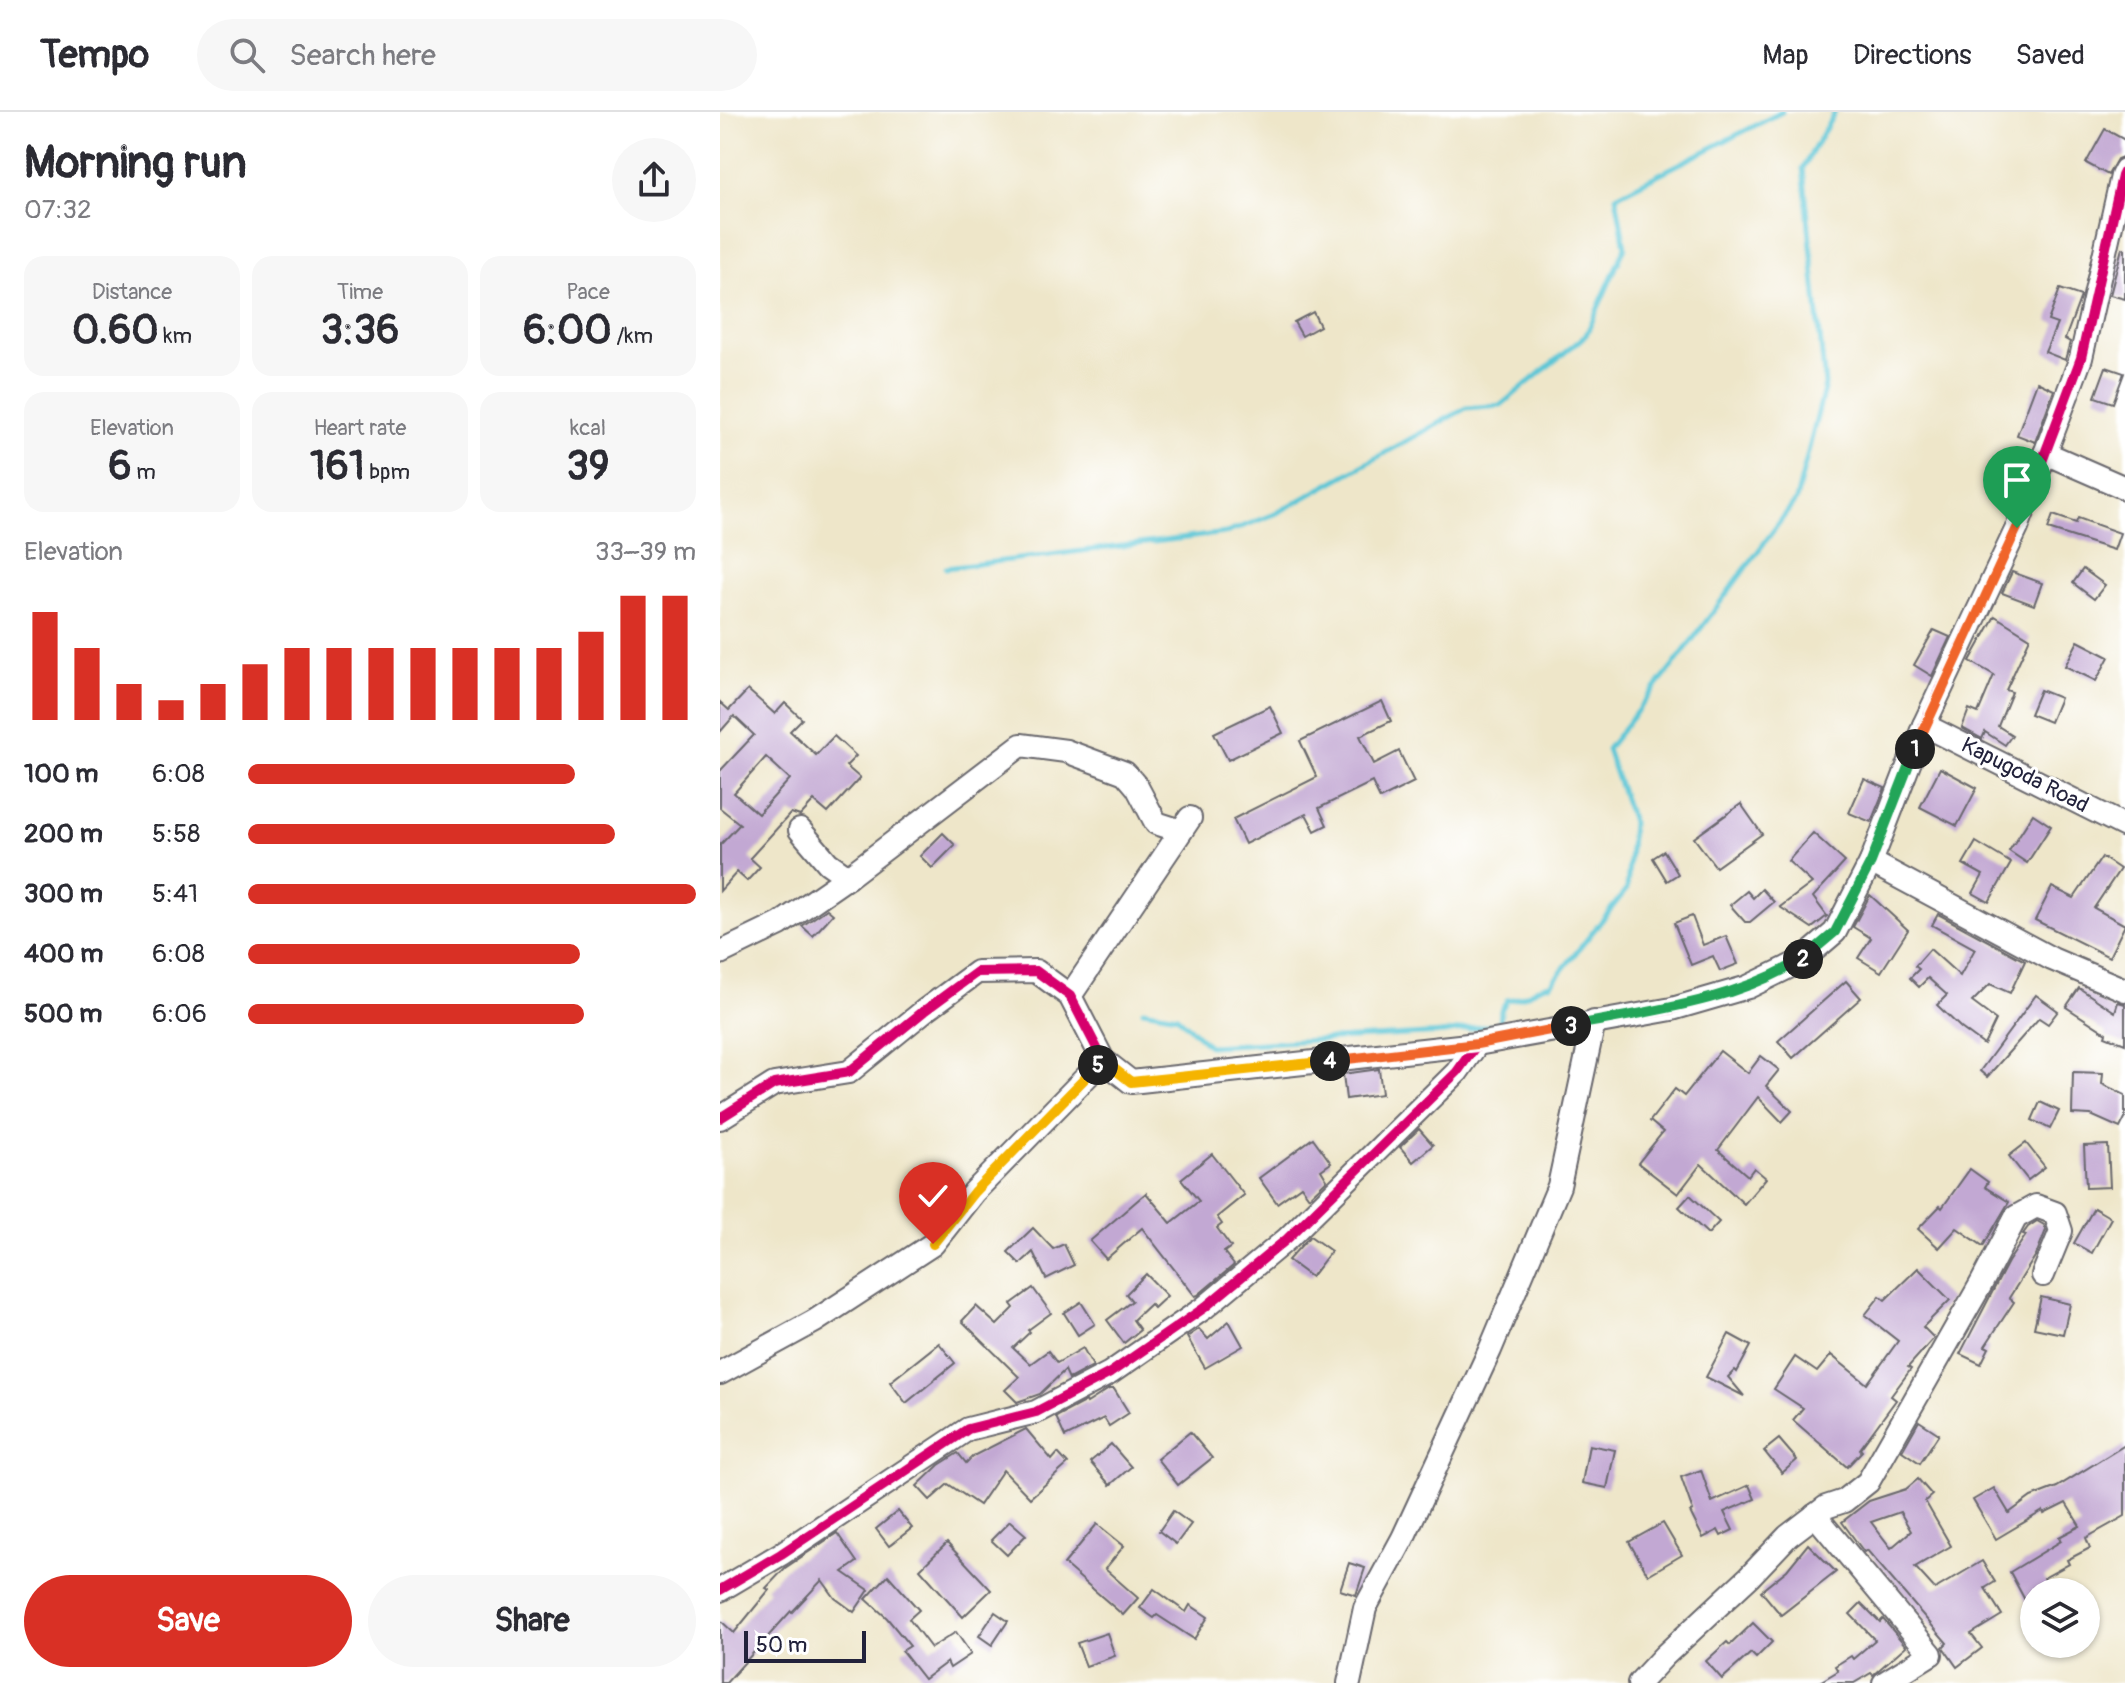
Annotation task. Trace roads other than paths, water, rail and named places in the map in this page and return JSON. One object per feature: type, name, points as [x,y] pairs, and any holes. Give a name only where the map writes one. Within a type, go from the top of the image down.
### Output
[{"type":"street","points":[[720,1118],[774,1084],[849,1072],[977,972],[1036,971],[1070,996],[1103,1060],[1131,1082],[1477,1044],[1672,1009],[1748,987],[1801,961],[1835,932],[1871,862],[1924,725],[2017,528],[2081,358],[2125,170]]},
{"type":"street","points":[[2045,453],[2125,488]]},
{"type":"street","name":"Kapugoda Road","points":[[1924,725],[2125,826]]},
{"type":"street","points":[[720,953],[780,924],[848,877],[1021,745],[1066,751],[1125,773],[1137,787],[1156,823],[1186,824],[1070,996]]},
{"type":"street","points":[[800,830],[828,863],[848,877]]},
{"type":"street","points":[[1871,862],[2052,959],[2125,990]]},
{"type":"street","points":[[1349,1683],[1365,1608],[1403,1538],[1490,1350],[1559,1186],[1594,1022]]},
{"type":"street","points":[[720,1590],[781,1554],[968,1429],[1036,1412],[1110,1373],[1204,1308],[1298,1228],[1457,1072],[1477,1044]]},
{"type":"street","points":[[720,1373],[815,1321],[933,1244],[974,1192],[1103,1060]]},
{"type":"street","points":[[1639,1683],[1788,1536],[1826,1507],[1844,1501],[1868,1482],[2016,1217],[2036,1206],[2055,1213],[2061,1231],[2043,1275]]},
{"type":"street","points":[[1815,1515],[1931,1654],[1884,1683]]},
{"type":"waterway","points":[[946,568],[1226,533],[1275,514],[1466,408],[1501,405],[1586,335],[1625,247],[1616,196],[1782,112]]},
{"type":"waterway","points":[[1143,1010],[1177,1016],[1209,1046],[1444,1033],[1500,1024],[1501,1010],[1507,1000],[1551,984],[1627,889],[1632,822],[1607,749],[1796,500],[1825,385],[1803,168],[1835,112]]}]
